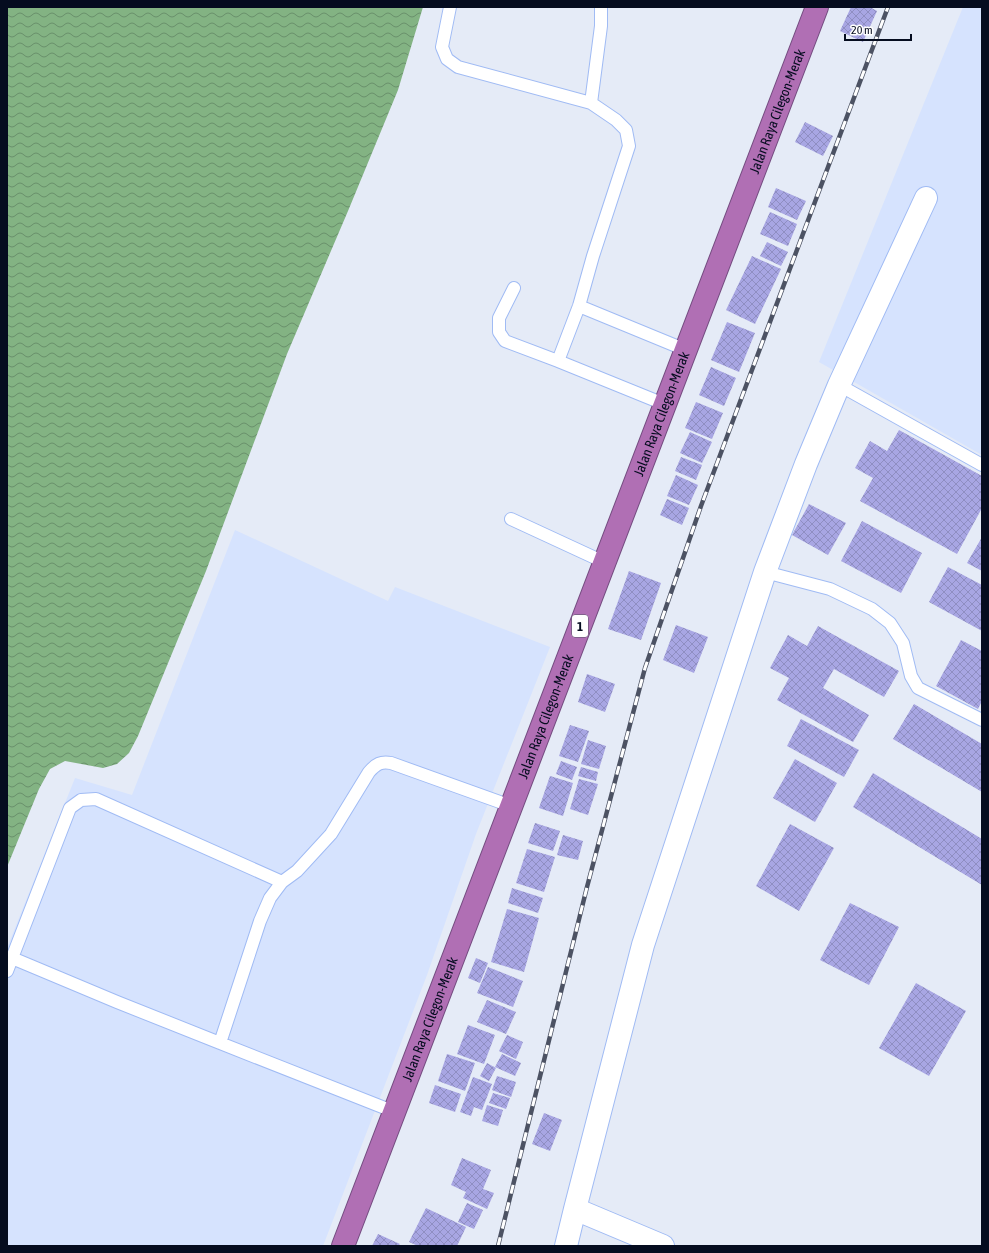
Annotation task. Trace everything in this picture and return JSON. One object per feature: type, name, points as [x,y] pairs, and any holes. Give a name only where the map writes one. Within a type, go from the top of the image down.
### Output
[{"type":"highway","name":"Jalan Raya Cilegon-Merak","points":[[343,1246],[817,7]]},
{"type":"street","points":[[566,1246],[643,945],[765,572],[806,464],[839,384],[926,198]]},
{"type":"street","points":[[575,1209],[663,1246]]},
{"type":"lane","points":[[450,7],[442,48],[447,59],[458,67],[591,103],[616,120],[626,130],[629,146],[593,256],[579,306],[558,362]]},
{"type":"lane","points":[[591,103],[601,26],[601,7]]},
{"type":"lane","points":[[514,288],[500,318],[498,332],[505,341],[664,404]]},
{"type":"lane","points":[[579,306],[686,350]]},
{"type":"lane","points":[[839,384],[982,465]]},
{"type":"lane","points":[[511,519],[604,562]]},
{"type":"lane","points":[[765,572],[830,589],[872,609],[890,623],[903,643],[911,676],[918,688],[982,720]]},
{"type":"lane","points":[[220,1043],[260,921],[270,898],[282,882],[297,871],[331,834],[376,764],[385,762],[391,763],[511,806]]},
{"type":"lane","points":[[7,970],[70,808],[81,800],[96,799],[282,882]]},
{"type":"lane","points":[[12,958],[117,1002],[395,1112]]},
{"type":"shaded area","points":[[963,7],[982,7],[982,455],[819,362]]},
{"type":"shaded area","points":[[235,530],[388,601],[395,587],[550,647],[476,834],[427,975],[323,1246],[7,1246],[7,948],[75,778],[132,795]]},
{"type":"water","points":[[7,7],[423,7],[398,90],[287,354],[206,571],[138,736],[129,753],[117,764],[103,768],[65,761],[50,769],[39,789],[7,867]]},
{"type":"building","points":[[851,7],[870,7],[877,11],[863,42],[840,31]]},
{"type":"building","points":[[805,122],[833,136],[823,156],[795,142]]},
{"type":"building","points":[[776,188],[806,201],[797,220],[768,207]]},
{"type":"building","points":[[770,212],[797,224],[788,246],[760,234]]},
{"type":"building","points":[[767,242],[788,252],[781,266],[760,256]]},
{"type":"building","points":[[752,256],[781,269],[755,324],[726,310]]},
{"type":"building","points":[[727,322],[755,333],[739,372],[711,360]]},
{"type":"building","points":[[711,367],[736,378],[724,406],[699,395]]},
{"type":"building","points":[[696,402],[723,413],[712,439],[685,428]]},
{"type":"building","points":[[899,430],[982,476],[982,508],[957,554],[860,501],[873,478],[855,468],[870,441],[887,451]]},
{"type":"building","points":[[690,432],[712,442],[702,463],[680,453]]},
{"type":"building","points":[[681,457],[702,465],[696,480],[675,471]]},
{"type":"building","points":[[676,475],[698,485],[689,505],[667,496]]},
{"type":"building","points":[[667,499],[689,508],[682,525],[660,515]]},
{"type":"building","points":[[809,504],[846,523],[828,555],[792,535]]},
{"type":"building","points":[[862,521],[922,553],[901,593],[841,561]]},
{"type":"building","points":[[982,537],[982,571],[967,563]]},
{"type":"building","points":[[948,567],[982,585],[982,631],[929,602]]},
{"type":"building","points":[[629,571],[661,583],[641,640],[608,629]]},
{"type":"building","points":[[676,625],[708,637],[694,673],[663,660]]},
{"type":"building","points":[[818,626],[899,671],[884,697],[834,669],[823,688],[869,715],[853,742],[777,700],[789,678],[770,668],[788,635],[807,646]]},
{"type":"building","points":[[961,640],[982,651],[982,701],[978,709],[936,686]]},
{"type":"building","points":[[587,674],[615,684],[605,712],[578,702]]},
{"type":"building","points":[[914,704],[982,744],[982,792],[893,739]]},
{"type":"building","points":[[801,719],[859,750],[844,777],[787,746]]},
{"type":"building","points":[[570,725],[589,731],[578,762],[559,756]]},
{"type":"building","points":[[588,740],[606,746],[599,769],[581,764]]},
{"type":"building","points":[[795,759],[837,783],[815,822],[773,798]]},
{"type":"building","points":[[561,761],[577,767],[572,780],[556,774]]},
{"type":"building","points":[[581,767],[598,772],[596,781],[578,776]]},
{"type":"building","points":[[873,773],[982,839],[982,885],[853,807]]},
{"type":"building","points":[[550,776],[573,783],[563,816],[539,808]]},
{"type":"building","points":[[579,779],[598,784],[588,815],[570,809]]},
{"type":"building","points":[[535,823],[560,831],[553,851],[528,843]]},
{"type":"building","points":[[790,824],[834,848],[799,911],[756,886]]},
{"type":"building","points":[[563,835],[583,841],[578,860],[557,855]]},
{"type":"building","points":[[527,849],[555,857],[544,892],[516,883]]},
{"type":"building","points":[[512,888],[543,898],[538,913],[508,903]]},
{"type":"building","points":[[850,903],[899,927],[869,985],[820,960]]},
{"type":"building","points":[[507,909],[539,918],[524,972],[491,962]]},
{"type":"building","points":[[476,958],[488,963],[480,983],[468,978]]},
{"type":"building","points":[[488,967],[523,981],[513,1007],[477,993]]},
{"type":"building","points":[[916,983],[966,1011],[929,1076],[879,1048]]},
{"type":"building","points":[[487,1000],[516,1012],[506,1034],[477,1022]]},
{"type":"building","points":[[468,1025],[495,1035],[484,1064],[457,1054]]},
{"type":"building","points":[[507,1035],[523,1042],[516,1059],[499,1051]]},
{"type":"building","points":[[447,1054],[475,1063],[465,1091],[438,1081]]},
{"type":"building","points":[[502,1054],[521,1063],[515,1076],[495,1067]]},
{"type":"building","points":[[487,1063],[496,1068],[489,1081],[480,1076]]},
{"type":"building","points":[[497,1076],[516,1082],[511,1097],[492,1090]]},
{"type":"building","points":[[473,1077],[492,1084],[482,1110],[474,1107],[471,1116],[460,1112]]},
{"type":"building","points":[[435,1085],[461,1094],[455,1112],[429,1103]]},
{"type":"building","points":[[493,1093],[510,1098],[506,1109],[489,1103]]},
{"type":"building","points":[[487,1105],[503,1110],[498,1126],[482,1121]]},
{"type":"building","points":[[544,1113],[562,1120],[550,1151],[532,1144]]},
{"type":"building","points":[[462,1158],[491,1170],[483,1189],[494,1193],[487,1209],[463,1198],[466,1192],[451,1185]]},
{"type":"building","points":[[467,1203],[483,1210],[474,1229],[458,1222]]},
{"type":"building","points":[[426,1208],[466,1227],[457,1246],[418,1246],[409,1242]]},
{"type":"building","points":[[378,1234],[400,1244],[398,1246],[372,1246]]},
{"type":"railway","points":[[498,1246],[587,887],[645,668],[701,506],[888,7]]}]
